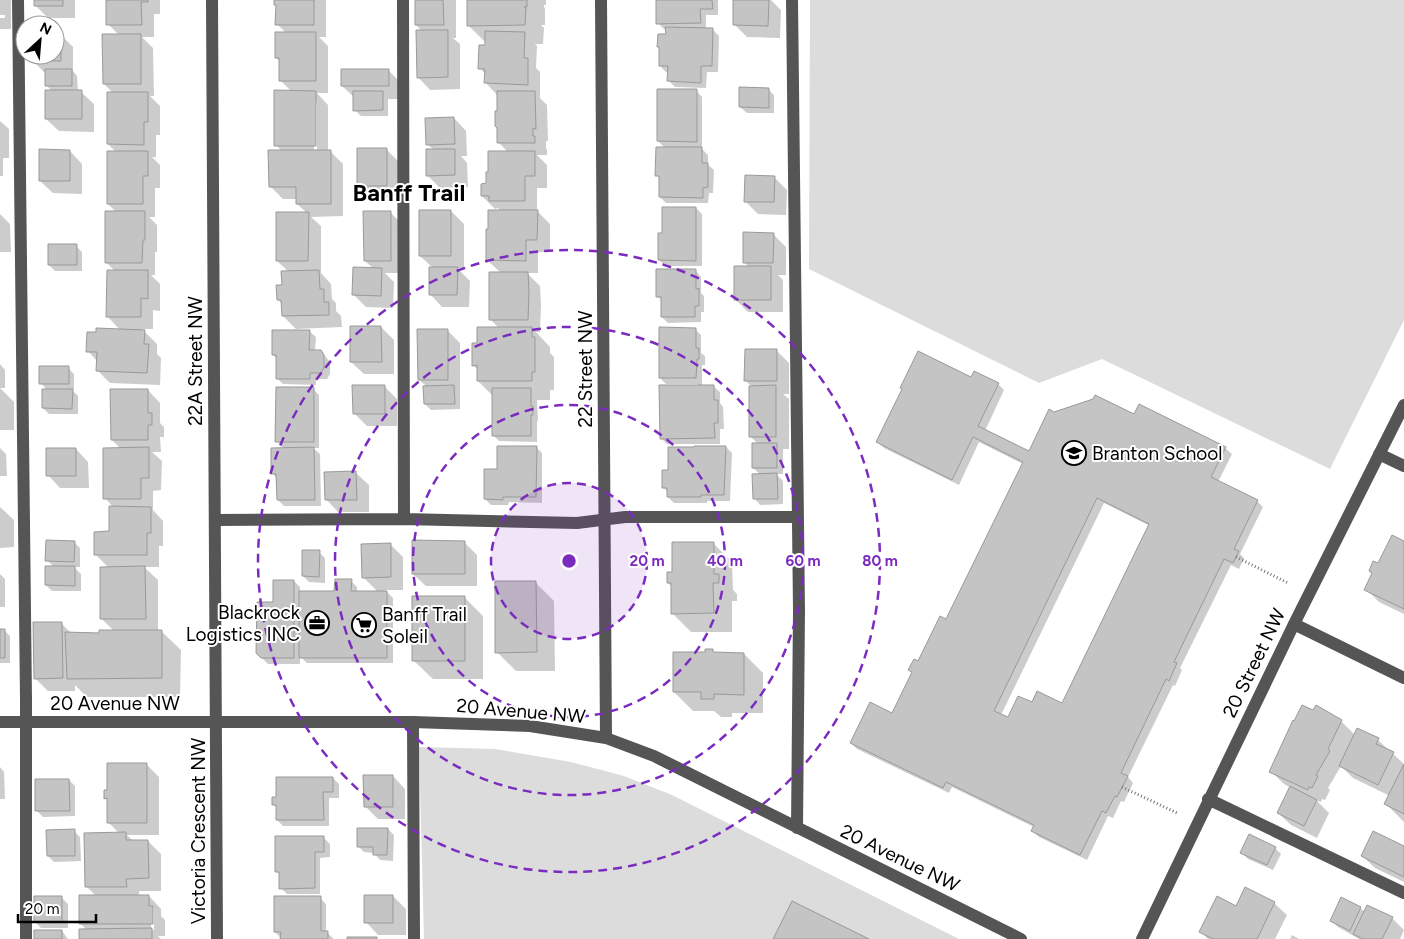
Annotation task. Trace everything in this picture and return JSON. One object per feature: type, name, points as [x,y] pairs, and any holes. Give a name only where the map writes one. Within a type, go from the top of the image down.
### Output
[{"type":"street","points":[[18,0],[26,721],[26,939]]},
{"type":"street","name":"22A Street NW","points":[[212,0],[216,722]]},
{"type":"street","points":[[404,0],[404,519]]},
{"type":"street","name":"22 Street NW","points":[[601,0],[606,738]]},
{"type":"street","points":[[792,0],[798,517],[797,828]]},
{"type":"street","name":"20 Street NW","points":[[1142,939],[1208,799],[1404,405]]},
{"type":"street","points":[[1379,454],[1404,466]]},
{"type":"street","points":[[215,520],[404,519],[572,523],[625,517],[798,517]]},
{"type":"street","points":[[1294,624],[1404,678]]},
{"type":"street","name":"20 Avenue NW","points":[[0,722],[413,722],[530,726],[606,738],[654,756],[1022,939]]},
{"type":"street","name":"Victoria Crescent NW","points":[[216,722],[217,939]]},
{"type":"street","points":[[413,722],[414,939]]},
{"type":"street","points":[[1208,799],[1404,893]]},
{"type":"path","points":[[1236,557],[1288,583]]},
{"type":"path","points":[[1122,787],[1177,813]]},
{"type":"shaded area","points":[[810,0],[1404,0],[1404,320],[1330,469],[1102,359],[1039,383],[809,269]]},
{"type":"shaded area","points":[[419,747],[495,749],[571,762],[624,776],[672,795],[959,939],[424,939]]},
{"type":"building","points":[[34,0],[63,0],[63,6],[34,6]]},
{"type":"building","points":[[106,0],[148,0],[148,2],[141,2],[142,25],[106,25]]},
{"type":"building","points":[[274,0],[314,0],[314,25],[275,25],[276,5],[274,5]]},
{"type":"building","points":[[415,0],[443,0],[444,25],[415,25]]},
{"type":"building","points":[[467,0],[527,0],[527,7],[524,7],[526,8],[525,25],[467,26]]},
{"type":"building","points":[[656,0],[712,0],[713,9],[700,9],[701,23],[656,24]]},
{"type":"building","points":[[733,0],[769,0],[768,26],[733,25]]},
{"type":"building","points":[[665,27],[713,28],[712,66],[701,66],[701,83],[667,81],[668,66],[659,66],[659,47],[657,47],[658,34],[666,34]]},
{"type":"building","points":[[416,30],[448,30],[448,77],[417,78]]},
{"type":"building","points":[[485,31],[525,32],[524,58],[528,58],[528,85],[484,83],[485,69],[478,69],[479,45],[485,45]]},
{"type":"building","points":[[275,32],[316,32],[316,81],[279,81],[279,58],[275,58]]},
{"type":"building","points":[[102,34],[141,34],[141,84],[103,84]]},
{"type":"building","points":[[45,69],[72,69],[72,86],[45,86]]},
{"type":"building","points":[[341,69],[389,69],[389,86],[341,86]]},
{"type":"building","points":[[739,87],[769,88],[769,108],[739,107]]},
{"type":"building","points":[[657,89],[697,89],[697,142],[657,141]]},
{"type":"building","points":[[45,90],[82,90],[82,119],[45,119]]},
{"type":"building","points":[[274,90],[316,91],[316,146],[274,146]]},
{"type":"building","points":[[353,91],[383,91],[383,110],[353,111]]},
{"type":"building","points":[[497,91],[535,91],[536,129],[533,128],[533,136],[535,136],[535,143],[497,143],[495,111],[497,111]]},
{"type":"building","points":[[107,92],[148,92],[148,122],[144,122],[144,145],[107,144]]},
{"type":"building","points":[[454,117],[455,144],[426,145],[425,118]]},
{"type":"building","points":[[656,147],[702,147],[702,163],[708,163],[708,187],[703,188],[703,198],[659,197],[659,176],[655,176]]},
{"type":"building","points":[[357,148],[387,148],[387,186],[357,186]]},
{"type":"building","points":[[39,149],[70,150],[70,181],[39,181]]},
{"type":"building","points":[[426,149],[455,149],[455,175],[426,176]]},
{"type":"building","points":[[268,150],[331,150],[331,204],[296,204],[296,187],[269,187]]},
{"type":"building","points":[[107,151],[148,151],[148,176],[143,176],[143,204],[107,204]]},
{"type":"building","points":[[488,151],[535,151],[535,176],[525,176],[525,201],[489,201],[489,196],[481,196],[481,184],[486,183],[486,172],[488,172]]},
{"type":"building","points":[[745,175],[775,176],[774,202],[744,202]]},
{"type":"building","points":[[662,207],[696,207],[696,261],[658,260],[658,233],[662,233]]},
{"type":"building","points":[[419,210],[451,210],[451,256],[419,256]]},
{"type":"building","points":[[488,210],[538,210],[537,240],[526,240],[526,261],[486,260]]},
{"type":"building","points":[[105,211],[145,211],[145,240],[143,240],[142,263],[105,263]]},
{"type":"building","points":[[363,211],[391,211],[391,261],[364,261]]},
{"type":"building","points":[[276,212],[309,212],[308,261],[276,261]]},
{"type":"building","points":[[743,232],[774,233],[773,263],[743,263]]},
{"type":"building","points":[[48,244],[77,244],[77,265],[48,265]]},
{"type":"building","points":[[734,266],[771,266],[771,300],[734,300]]},
{"type":"building","points":[[353,267],[382,268],[381,296],[352,295]]},
{"type":"building","points":[[429,267],[458,267],[457,295],[429,295]]},
{"type":"building","points":[[656,269],[696,269],[696,289],[699,288],[699,306],[695,306],[695,317],[661,317],[661,297],[656,297]]},
{"type":"building","points":[[107,270],[148,270],[148,299],[141,298],[141,317],[106,317]]},
{"type":"building","points":[[319,270],[320,289],[324,289],[324,302],[329,302],[329,315],[282,316],[281,300],[277,300],[276,285],[282,285],[281,271]]},
{"type":"building","points":[[489,272],[528,272],[528,320],[489,320]]},
{"type":"building","points":[[350,326],[381,326],[382,362],[350,362]]},
{"type":"building","points":[[477,327],[532,327],[532,337],[535,337],[535,372],[532,372],[532,381],[477,381],[477,365],[472,366],[472,343],[477,343]]},
{"type":"building","points":[[659,327],[696,328],[696,348],[699,348],[699,359],[697,359],[696,378],[659,378]]},
{"type":"building","points":[[96,328],[145,330],[144,344],[149,344],[147,373],[96,371],[97,352],[86,352],[87,332],[96,332]]},
{"type":"building","points":[[417,329],[448,329],[448,380],[418,380]]},
{"type":"building","points":[[272,330],[310,330],[309,350],[321,350],[324,355],[324,368],[321,373],[310,373],[310,379],[276,379],[276,355],[272,355]]},
{"type":"building","points":[[745,349],[777,349],[777,381],[744,381]]},
{"type":"building","points":[[918,351],[971,377],[974,371],[999,383],[978,426],[1029,451],[1049,409],[1054,412],[1093,399],[1095,395],[1134,414],[1139,404],[1226,447],[1211,477],[1258,500],[1234,549],[1239,551],[1233,563],[1224,559],[1174,662],[1177,663],[1169,681],[1166,679],[1121,773],[1128,776],[1106,813],[1102,811],[1080,855],[1031,831],[1034,825],[946,782],[943,788],[850,743],[870,702],[892,713],[912,672],[908,670],[914,659],[918,661],[940,616],[946,619],[1023,462],[973,437],[952,480],[876,442],[902,389],[900,388]],"holes":[[[1097,498],[1149,524],[1062,703],[1037,691],[1032,702],[1018,696],[1008,717],[994,711]]]},
{"type":"building","points":[[39,366],[69,366],[69,384],[39,384]]},
{"type":"building","points":[[352,385],[385,385],[385,414],[353,414]]},
{"type":"building","points":[[454,385],[455,404],[424,404],[423,386]]},
{"type":"building","points":[[659,385],[714,385],[714,400],[718,400],[718,423],[714,423],[715,438],[660,439]]},
{"type":"building","points":[[776,385],[776,437],[749,437],[749,386]]},
{"type":"building","points":[[276,387],[314,387],[314,442],[275,442]]},
{"type":"building","points":[[492,388],[531,388],[533,415],[531,415],[531,436],[492,436]]},
{"type":"building","points":[[42,389],[73,389],[72,409],[42,408]]},
{"type":"building","points":[[110,389],[148,389],[148,413],[152,413],[152,425],[148,425],[148,440],[111,440]]},
{"type":"building","points":[[752,443],[777,443],[777,468],[752,468]]},
{"type":"building","points":[[497,446],[537,446],[536,497],[503,497],[503,500],[484,499],[484,469],[497,469]]},
{"type":"building","points":[[726,446],[724,495],[667,497],[667,488],[662,488],[662,470],[668,470],[668,447]]},
{"type":"building","points":[[149,447],[149,478],[141,478],[141,499],[103,499],[103,448]]},
{"type":"building","points":[[314,447],[315,500],[277,500],[276,474],[271,474],[271,448]]},
{"type":"building","points":[[46,448],[76,448],[76,476],[46,476]]},
{"type":"building","points":[[356,471],[357,500],[325,500],[324,472]]},
{"type":"building","points":[[777,473],[778,499],[753,499],[752,474]]},
{"type":"building","points":[[109,506],[151,507],[151,533],[147,533],[147,555],[94,555],[94,532],[109,531]]},
{"type":"building","points":[[1392,535],[1404,541],[1404,609],[1364,590],[1372,573],[1369,571],[1373,561],[1378,563]]},
{"type":"building","points":[[46,540],[75,541],[74,562],[45,561]]},
{"type":"building","points":[[412,540],[465,541],[465,574],[412,574]]},
{"type":"building","points":[[672,542],[714,542],[714,574],[719,574],[719,583],[713,583],[714,613],[671,614],[671,583],[667,583],[667,572],[672,572]]},
{"type":"building","points":[[391,543],[391,577],[362,578],[361,544]]},
{"type":"building","points":[[302,550],[320,550],[319,577],[302,576]]},
{"type":"building","points":[[45,566],[75,566],[75,586],[45,585]]},
{"type":"building","points":[[145,566],[146,619],[100,619],[100,567]]},
{"type":"building","points":[[335,579],[352,579],[351,591],[387,591],[387,658],[299,658],[299,591],[334,591]]},
{"type":"building","points":[[273,580],[294,580],[294,658],[261,658],[256,653],[257,602],[273,602]]},
{"type":"building","points":[[495,581],[536,581],[537,652],[495,653]]},
{"type":"building","points":[[412,596],[465,596],[465,661],[412,661]]},
{"type":"building","points":[[33,622],[62,622],[63,678],[34,679]]},
{"type":"building","points":[[0,629],[5,629],[5,658],[0,658]]},
{"type":"building","points":[[99,630],[162,630],[162,678],[67,679],[65,632],[99,633]]},
{"type":"building","points":[[705,649],[713,649],[713,652],[744,653],[744,695],[714,694],[714,699],[701,699],[701,692],[673,692],[673,652],[705,652]]},
{"type":"building","points":[[1302,705],[1313,710],[1316,705],[1342,720],[1328,749],[1330,751],[1316,775],[1318,776],[1312,788],[1309,787],[1308,790],[1269,772]]},
{"type":"building","points":[[1357,728],[1379,738],[1376,744],[1394,752],[1378,785],[1339,766]]},
{"type":"building","points":[[107,763],[147,763],[147,823],[107,823],[107,798],[104,799],[104,790],[107,790]]},
{"type":"building","points":[[1404,764],[1404,814],[1384,804]]},
{"type":"building","points":[[363,775],[393,775],[393,807],[364,807]]},
{"type":"building","points":[[276,777],[333,777],[333,792],[323,792],[324,820],[276,820],[276,805],[272,805],[272,797],[276,797]]},
{"type":"building","points":[[35,779],[69,779],[70,811],[35,811]]},
{"type":"building","points":[[1290,786],[1317,800],[1304,826],[1277,813]]},
{"type":"building","points":[[357,828],[388,828],[387,855],[373,855],[373,847],[357,847]]},
{"type":"building","points":[[75,829],[75,856],[47,856],[46,830]]},
{"type":"building","points":[[1373,831],[1404,846],[1404,877],[1361,856]]},
{"type":"building","points":[[126,832],[126,840],[148,840],[149,878],[126,879],[127,887],[85,887],[84,833]]},
{"type":"building","points":[[1249,834],[1276,847],[1267,865],[1240,853]]},
{"type":"building","points":[[275,836],[324,836],[324,852],[315,852],[315,888],[279,889],[279,872],[275,872]]},
{"type":"building","points":[[1245,887],[1275,902],[1257,939],[1213,939],[1199,932],[1217,896],[1236,906]]},
{"type":"building","points":[[79,895],[149,895],[149,906],[153,906],[153,924],[79,924]]},
{"type":"building","points":[[364,895],[393,895],[393,923],[364,923]]},
{"type":"building","points":[[34,896],[62,896],[62,922],[34,922]]},
{"type":"building","points":[[274,896],[321,896],[321,931],[328,931],[328,939],[280,939],[281,932],[274,932]]},
{"type":"building","points":[[1341,897],[1361,907],[1350,931],[1330,921]]},
{"type":"building","points":[[792,901],[869,939],[773,939]]},
{"type":"building","points":[[1367,905],[1393,917],[1382,939],[1363,939],[1353,934]]},
{"type":"building","points":[[152,928],[152,939],[79,939],[79,929]]},
{"type":"building","points":[[34,930],[62,930],[62,939],[34,939]]},
{"type":"building","points":[[347,937],[377,937],[377,939],[347,939]]},
{"type":"place","name":"Branton School","points":[[1074,453]]},
{"type":"place","name":"Blackrock Logistics INC","points":[[317,623]]},
{"type":"place","name":"Banff Trail Soleil","points":[[364,625]]},
{"type":"district","name":"Banff Trail","points":[[409,192]]}]
